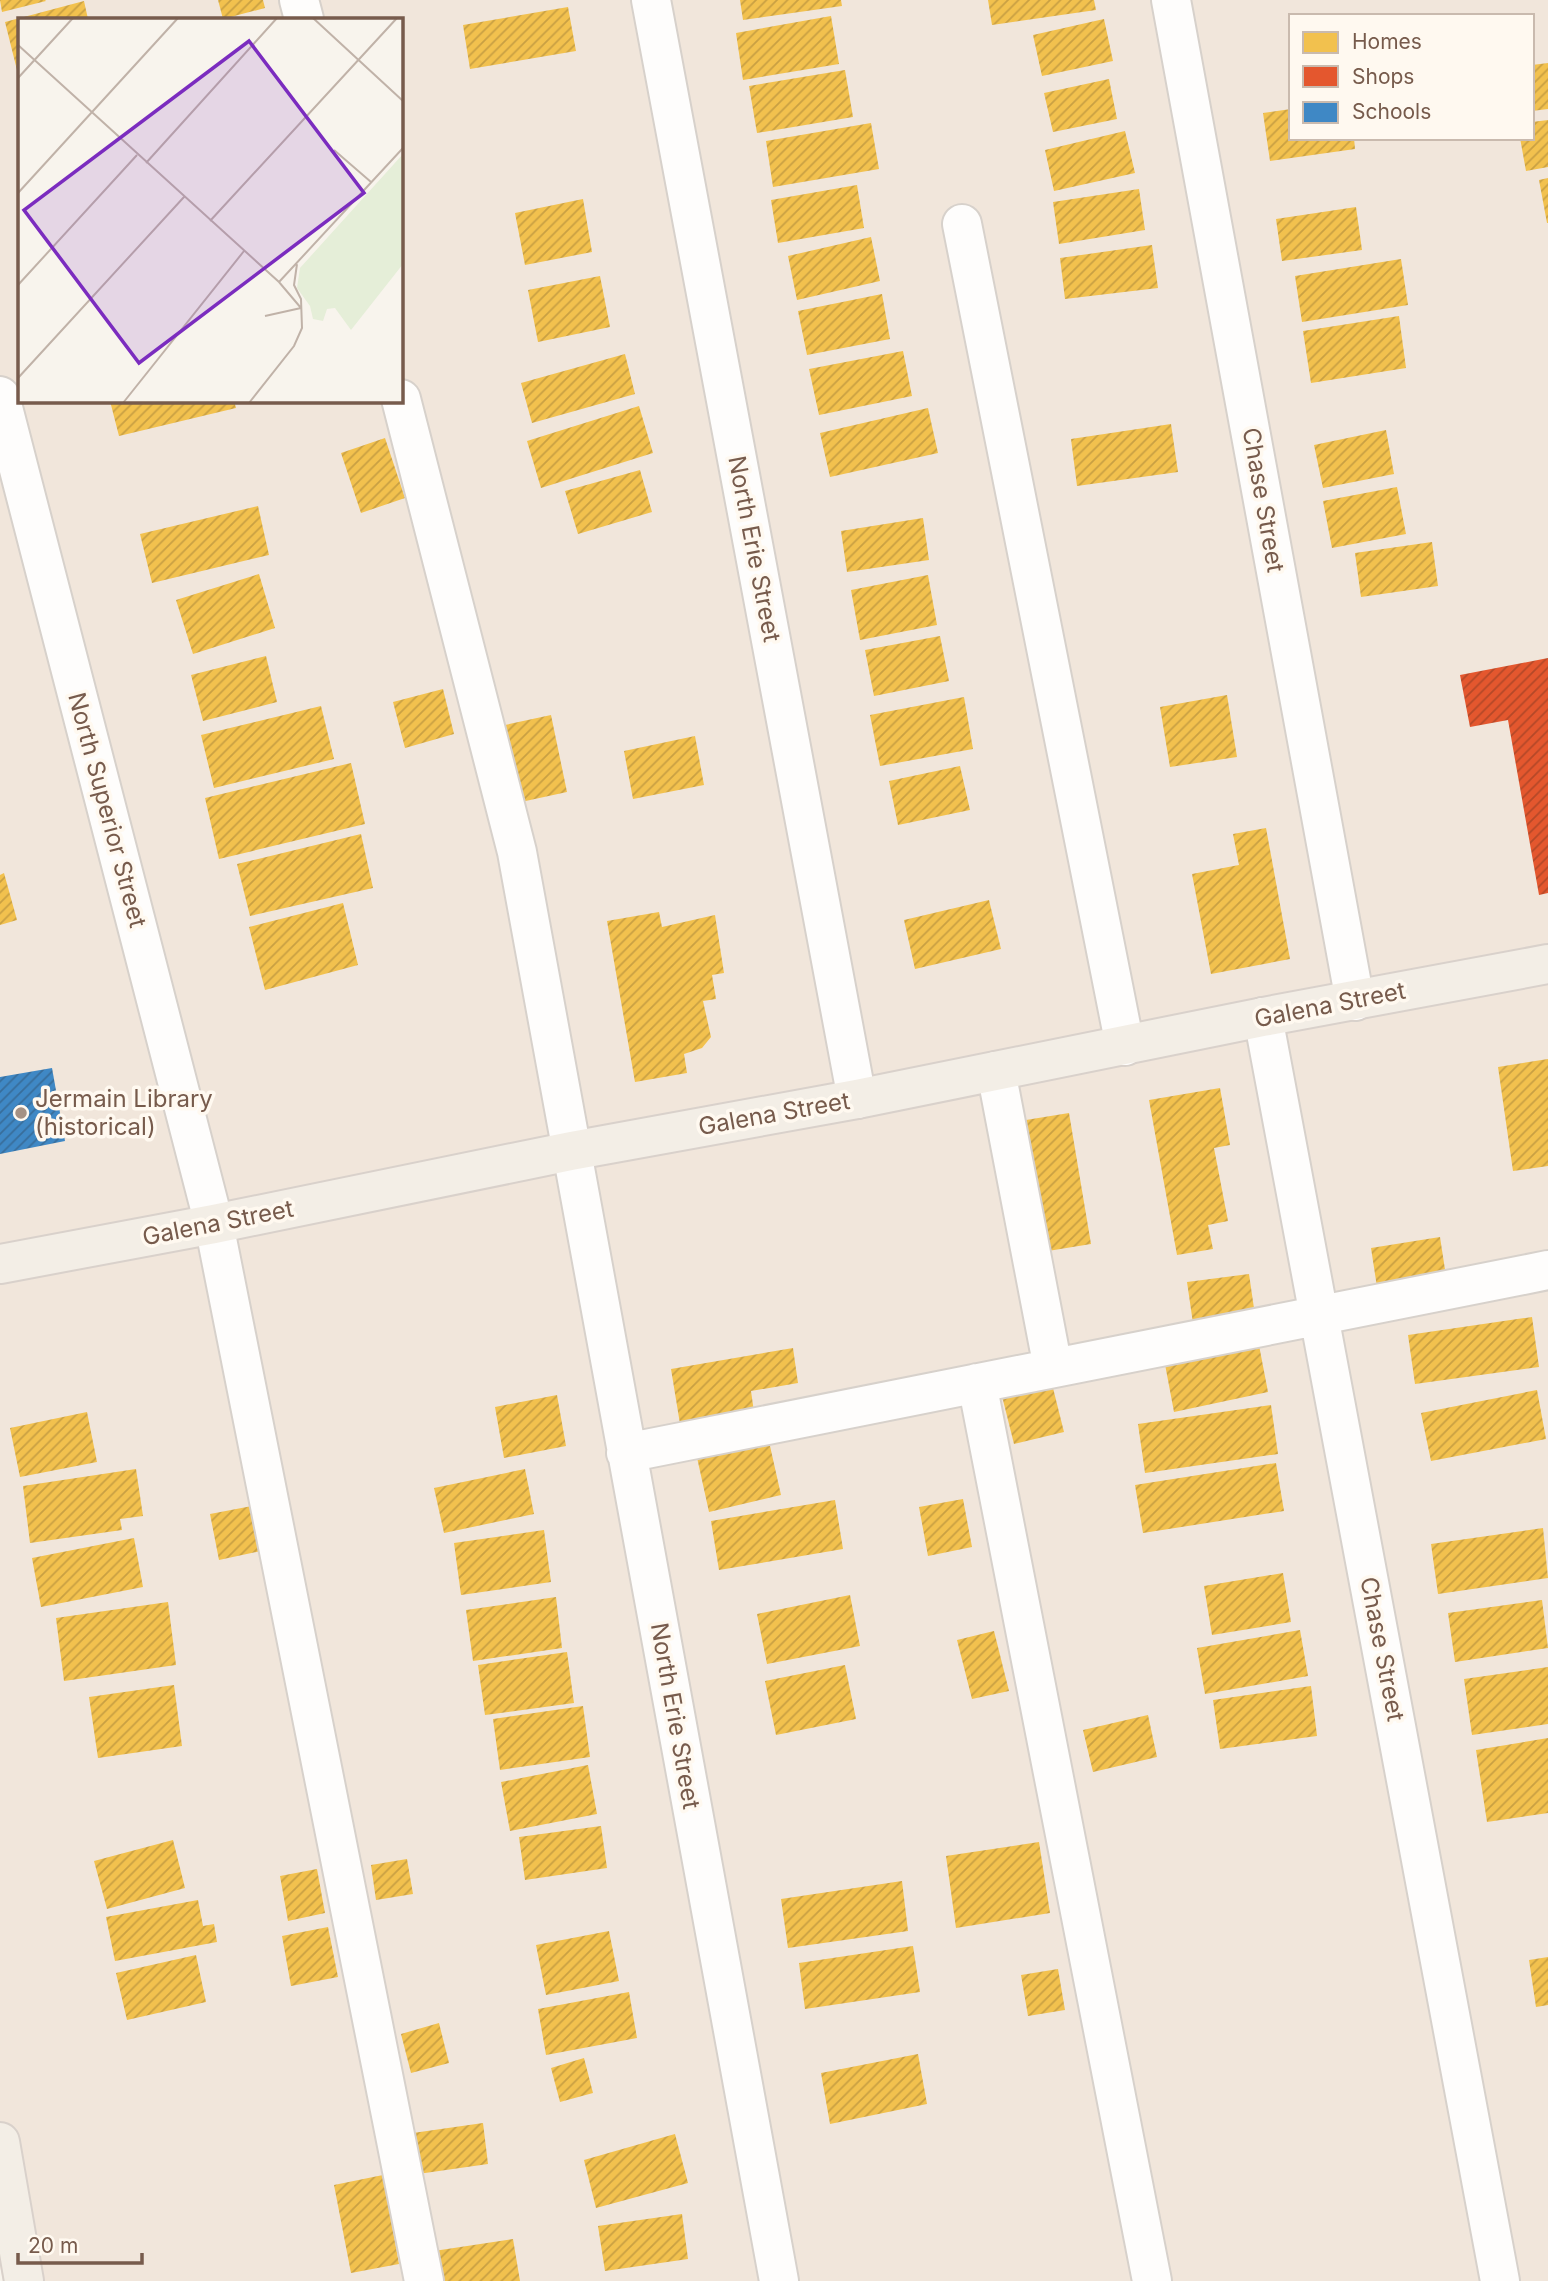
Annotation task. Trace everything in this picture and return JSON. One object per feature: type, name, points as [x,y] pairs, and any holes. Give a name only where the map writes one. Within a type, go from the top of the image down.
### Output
[{"type":"main road","name":"Galena Street","points":[[0,1264],[857,1099],[1263,1017],[1548,964]]},
{"type":"main road","points":[[0,2142],[24,2281]]},
{"type":"street","points":[[299,0],[304,18]]},
{"type":"street","name":"North Erie Street","points":[[651,0],[857,1099]]},
{"type":"street","name":"Chase Street","points":[[1171,0],[1355,1001]]},
{"type":"street","points":[[962,225],[1125,1046]]},
{"type":"street","name":"North Superior Street","points":[[0,396],[214,1224],[424,2281]]},
{"type":"street","name":"North Erie Street","points":[[402,402],[517,852],[779,2281]]},
{"type":"street","name":"Chase Street","points":[[1263,1017],[1500,2281]]},
{"type":"street","points":[[996,1071],[1053,1368]]},
{"type":"street","points":[[626,1453],[1548,1270]]},
{"type":"street","points":[[977,1383],[1152,2281]]},
{"type":"shaded area","points":[[0,0],[1548,0],[1548,2281],[3,2281],[0,2265]]},
{"type":"building: Homes","points":[[0,0],[45,0],[46,1],[2,12]]},
{"type":"building: Homes","points":[[218,0],[263,0],[265,8],[223,18]]},
{"type":"building: Homes","points":[[740,0],[841,0],[842,6],[743,20]]},
{"type":"building: Homes","points":[[988,0],[1094,0],[1096,10],[992,25]]},
{"type":"building: Homes","points":[[84,1],[88,18],[20,18]]},
{"type":"building: Homes","points":[[568,7],[576,51],[470,69],[463,25]]},
{"type":"building: Homes","points":[[831,16],[839,64],[743,80],[736,33]]},
{"type":"building: Homes","points":[[18,19],[18,74],[5,22]]},
{"type":"building: Homes","points":[[1104,19],[1113,61],[1042,76],[1033,35]]},
{"type":"building: Homes","points":[[1548,63],[1548,109],[1534,111],[1534,65]]},
{"type":"building: Homes","points":[[845,70],[853,117],[757,133],[749,86]]},
{"type":"building: Homes","points":[[1109,79],[1117,119],[1053,132],[1044,93]]},
{"type":"building: Homes","points":[[1289,109],[1289,140],[1354,140],[1355,149],[1270,161],[1263,113]]},
{"type":"building: Homes","points":[[1548,120],[1548,167],[1526,171],[1520,140],[1534,140],[1534,122]]},
{"type":"building: Homes","points":[[871,123],[879,169],[773,187],[766,141]]},
{"type":"building: Homes","points":[[1125,131],[1135,173],[1054,191],[1045,150]]},
{"type":"building: Homes","points":[[1548,178],[1548,223],[1547,223],[1539,180]]},
{"type":"building: Homes","points":[[857,185],[864,228],[778,243],[771,200]]},
{"type":"building: Homes","points":[[1139,189],[1145,230],[1059,244],[1053,202]]},
{"type":"building: Homes","points":[[583,199],[592,252],[525,265],[515,213]]},
{"type":"building: Homes","points":[[1356,207],[1362,250],[1282,261],[1276,219]]},
{"type":"building: Homes","points":[[871,237],[880,281],[797,300],[788,256]]},
{"type":"building: Homes","points":[[1152,245],[1158,288],[1065,299],[1060,258]]},
{"type":"building: Homes","points":[[1401,259],[1408,305],[1302,322],[1295,276]]},
{"type":"building: Homes","points":[[600,276],[610,327],[538,342],[528,290]]},
{"type":"building: Homes","points":[[882,294],[890,339],[807,355],[798,311]]},
{"type":"building: Homes","points":[[1399,316],[1406,368],[1311,383],[1303,331]]},
{"type":"building: Homes","points":[[903,351],[912,396],[819,415],[809,369]]},
{"type":"building: Homes","points":[[625,354],[635,394],[532,423],[521,383]]},
{"type":"building: Homes","points":[[110,402],[234,402],[236,408],[119,436]]},
{"type":"building: Homes","points":[[639,406],[653,453],[541,488],[527,441]]},
{"type":"building: Homes","points":[[928,408],[938,453],[830,477],[820,433]]},
{"type":"building: Homes","points":[[1171,424],[1178,472],[1077,486],[1071,439]]},
{"type":"building: Homes","points":[[1386,430],[1394,474],[1323,488],[1314,445]]},
{"type":"building: Homes","points":[[385,438],[405,498],[361,513],[341,453]]},
{"type":"building: Homes","points":[[640,470],[652,512],[578,534],[565,491]]},
{"type":"building: Homes","points":[[1397,487],[1406,534],[1332,548],[1323,501]]},
{"type":"building: Homes","points":[[258,506],[269,555],[152,583],[140,534]]},
{"type":"building: Homes","points":[[923,518],[929,560],[847,572],[841,531]]},
{"type":"building: Homes","points":[[1432,542],[1438,586],[1361,597],[1355,553]]},
{"type":"building: Homes","points":[[259,574],[275,628],[193,654],[176,600]]},
{"type":"building: Homes","points":[[928,575],[937,625],[860,640],[851,590]]},
{"type":"building: Homes","points":[[940,636],[949,681],[874,696],[865,650]]},
{"type":"building: Homes","points":[[266,656],[277,702],[203,721],[191,675]]},
{"type":"building: Homes","points":[[443,689],[454,734],[405,748],[393,702]]},
{"type":"building: Homes","points":[[1227,695],[1237,757],[1170,767],[1160,707]]},
{"type":"building: Homes","points":[[964,697],[973,749],[880,766],[870,715]]},
{"type":"building: Homes","points":[[321,706],[334,759],[214,788],[201,735]]},
{"type":"building: Homes","points":[[551,715],[567,792],[521,802],[505,725]]},
{"type":"building: Homes","points":[[695,736],[704,785],[633,799],[624,751]]},
{"type":"building: Homes","points":[[351,763],[365,824],[219,859],[205,798]]},
{"type":"building: Homes","points":[[960,766],[970,810],[898,825],[889,781]]},
{"type":"building: Homes","points":[[1266,828],[1290,959],[1211,974],[1192,874],[1239,865],[1233,834]]},
{"type":"building: Homes","points":[[361,834],[373,888],[250,916],[237,864]]},
{"type":"building: Homes","points":[[4,873],[17,920],[0,925],[0,875]]},
{"type":"building: Homes","points":[[989,900],[1001,949],[915,969],[904,920]]},
{"type":"building: Homes","points":[[343,903],[358,965],[265,990],[249,927]]},
{"type":"building: Homes","points":[[659,912],[662,927],[715,915],[724,973],[712,975],[716,999],[703,1001],[711,1037],[702,1048],[684,1054],[687,1073],[635,1082],[607,921]]},
{"type":"building: Homes","points":[[1548,1059],[1548,1166],[1513,1171],[1498,1067]]},
{"type":"building: Homes","points":[[1220,1088],[1230,1145],[1214,1148],[1228,1221],[1208,1225],[1213,1249],[1177,1255],[1149,1100]]},
{"type":"building: Homes","points":[[1069,1113],[1091,1244],[1048,1251],[1026,1120]]},
{"type":"building: Homes","points":[[1440,1237],[1448,1289],[1379,1300],[1371,1248]]},
{"type":"building: Homes","points":[[1249,1274],[1256,1322],[1194,1330],[1187,1282]]},
{"type":"building: Homes","points":[[1532,1317],[1539,1367],[1415,1384],[1408,1335]]},
{"type":"building: Homes","points":[[1258,1340],[1268,1392],[1174,1412],[1164,1359]]},
{"type":"building: Homes","points":[[793,1348],[798,1383],[751,1391],[755,1419],[681,1430],[671,1369]]},
{"type":"building: Homes","points":[[1052,1384],[1064,1432],[1014,1444],[1002,1396]]},
{"type":"building: Homes","points":[[1537,1390],[1546,1439],[1431,1461],[1421,1413]]},
{"type":"building: Homes","points":[[557,1395],[566,1446],[504,1458],[495,1407]]},
{"type":"building: Homes","points":[[1271,1405],[1278,1454],[1145,1473],[1138,1424]]},
{"type":"building: Homes","points":[[87,1412],[97,1462],[20,1477],[10,1428]]},
{"type":"building: Homes","points":[[768,1437],[781,1495],[709,1512],[696,1453]]},
{"type":"building: Homes","points":[[1276,1463],[1284,1511],[1143,1533],[1135,1485]]},
{"type":"building: Homes","points":[[136,1469],[143,1516],[120,1519],[122,1530],[30,1543],[23,1486]]},
{"type":"building: Homes","points":[[525,1469],[534,1514],[444,1533],[434,1488]]},
{"type":"building: Homes","points":[[963,1499],[972,1547],[928,1556],[919,1507]]},
{"type":"building: Homes","points":[[835,1500],[843,1549],[719,1570],[711,1521]]},
{"type":"building: Homes","points":[[252,1506],[261,1551],[219,1560],[210,1514]]},
{"type":"building: Homes","points":[[1543,1528],[1548,1578],[1438,1594],[1431,1544]]},
{"type":"building: Homes","points":[[544,1530],[551,1582],[461,1595],[454,1543]]},
{"type":"building: Homes","points":[[134,1538],[143,1587],[41,1607],[32,1558]]},
{"type":"building: Homes","points":[[1283,1573],[1291,1622],[1212,1635],[1204,1586]]},
{"type":"building: Homes","points":[[850,1595],[860,1646],[767,1664],[757,1614]]},
{"type":"building: Homes","points":[[556,1597],[562,1648],[473,1661],[466,1610]]},
{"type":"building: Homes","points":[[1542,1600],[1548,1648],[1455,1662],[1448,1613]]},
{"type":"building: Homes","points":[[168,1602],[176,1665],[64,1681],[56,1618]]},
{"type":"building: Homes","points":[[1300,1630],[1308,1676],[1205,1694],[1197,1648]]},
{"type":"building: Homes","points":[[994,1631],[1009,1691],[972,1699],[957,1640]]},
{"type":"building: Homes","points":[[567,1652],[574,1703],[485,1715],[478,1665]]},
{"type":"building: Homes","points":[[845,1665],[856,1719],[776,1735],[765,1681]]},
{"type":"building: Homes","points":[[1548,1667],[1548,1724],[1472,1735],[1464,1679]]},
{"type":"building: Homes","points":[[174,1685],[182,1746],[98,1758],[89,1697]]},
{"type":"building: Homes","points":[[1311,1686],[1317,1736],[1220,1749],[1213,1700]]},
{"type":"building: Homes","points":[[583,1706],[590,1757],[500,1770],[493,1719]]},
{"type":"building: Homes","points":[[1148,1715],[1157,1757],[1093,1772],[1083,1730]]},
{"type":"building: Homes","points":[[1548,1738],[1548,1813],[1487,1822],[1476,1750]]},
{"type":"building: Homes","points":[[588,1765],[597,1814],[510,1831],[501,1782]]},
{"type":"building: Homes","points":[[601,1826],[607,1868],[525,1880],[519,1837]]},
{"type":"building: Homes","points":[[173,1840],[185,1888],[107,1909],[94,1861]]},
{"type":"building: Homes","points":[[1039,1842],[1050,1913],[956,1928],[946,1856]]},
{"type":"building: Homes","points":[[407,1859],[413,1894],[376,1900],[371,1865]]},
{"type":"building: Homes","points":[[317,1869],[325,1913],[288,1921],[280,1876]]},
{"type":"building: Homes","points":[[902,1881],[908,1931],[788,1948],[781,1899]]},
{"type":"building: Homes","points":[[198,1900],[203,1926],[214,1924],[217,1942],[115,1961],[106,1917]]},
{"type":"building: Homes","points":[[328,1927],[338,1977],[291,1986],[282,1936]]},
{"type":"building: Homes","points":[[609,1931],[619,1981],[546,1995],[536,1945]]},
{"type":"building: Homes","points":[[913,1946],[920,1992],[805,2009],[799,1963]]},
{"type":"building: Homes","points":[[196,1955],[206,2002],[127,2020],[116,1973]]},
{"type":"building: Homes","points":[[1548,1957],[1548,2005],[1536,2007],[1529,1960]]},
{"type":"building: Homes","points":[[1058,1969],[1065,2010],[1028,2016],[1021,1975]]},
{"type":"building: Homes","points":[[629,1992],[637,2038],[546,2055],[538,2009]]},
{"type":"building: Homes","points":[[439,2023],[449,2063],[411,2073],[401,2034]]},
{"type":"building: Homes","points":[[918,2054],[927,2104],[830,2124],[821,2073]]},
{"type":"building: Homes","points":[[584,2058],[593,2093],[560,2102],[551,2068]]},
{"type":"building: Homes","points":[[483,2123],[488,2164],[418,2174],[413,2133]]},
{"type":"building: Homes","points":[[675,2134],[688,2183],[596,2208],[584,2160]]},
{"type":"building: Homes","points":[[383,2175],[399,2264],[351,2273],[334,2185]]},
{"type":"building: Homes","points":[[682,2214],[688,2259],[605,2271],[598,2226]]},
{"type":"building: Homes","points":[[513,2239],[520,2281],[438,2281],[434,2251]]},
{"type":"building: Shops","points":[[1548,658],[1548,893],[1539,895],[1508,720],[1470,727],[1460,675]]},
{"type":"building: Schools","points":[[52,1068],[65,1141],[0,1154],[0,1077]]},
{"type":"place","name":"Jermain Library (historical)","points":[[21,1113]]}]
